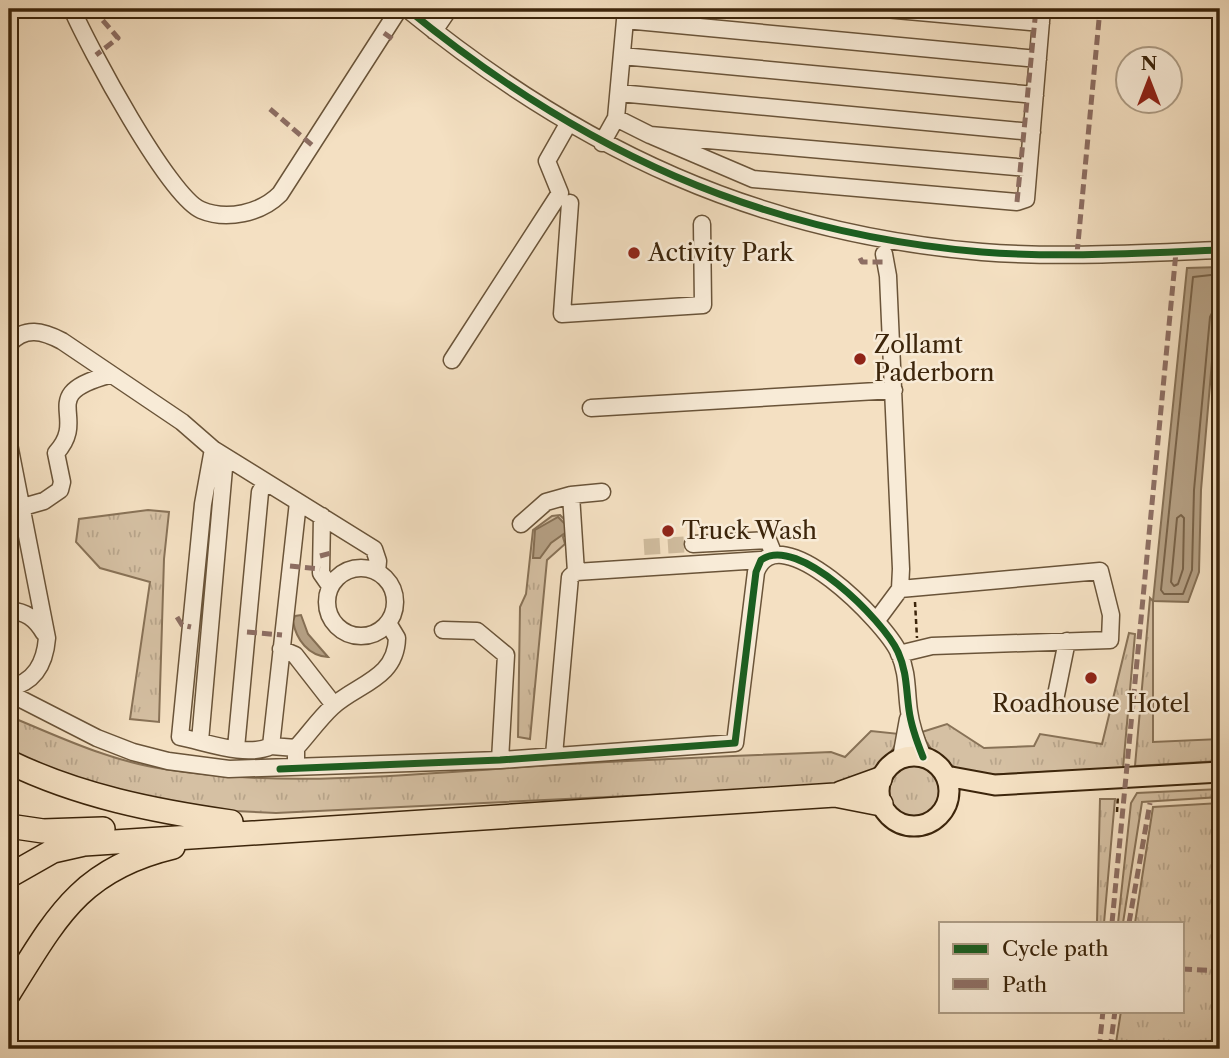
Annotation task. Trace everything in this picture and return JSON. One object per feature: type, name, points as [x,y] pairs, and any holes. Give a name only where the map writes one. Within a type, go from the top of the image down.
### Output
[{"type":"highway","points":[[9,762],[75,789],[122,803],[239,828]]},
{"type":"highway","points":[[835,795],[880,779]]},
{"type":"highway","points":[[9,876],[53,851],[84,844],[404,813],[505,814],[835,795],[881,804]]},
{"type":"highway","points":[[9,826],[43,831],[239,828]]},
{"type":"highway","points":[[9,993],[58,915],[102,875],[157,850],[239,828]]},
{"type":"main road","points":[[923,757],[933,761],[946,776],[948,800],[936,818],[915,826],[894,820],[881,804],[880,779],[888,766],[901,758],[923,757]]},
{"type":"main road","points":[[946,776],[995,785],[1220,772]]},
{"type":"main road","points":[[948,800],[995,785]]},
{"type":"street","points":[[72,9],[170,182],[199,210],[226,215],[267,205],[280,194],[399,9]]},
{"type":"street","points":[[407,9],[519,94],[568,124],[602,143],[749,205],[887,241],[1032,255],[1220,250]]},
{"type":"street","points":[[434,31],[449,9]]},
{"type":"street","points":[[616,118],[753,179],[1012,202],[1026,198],[1041,16],[885,9]]},
{"type":"street","points":[[602,143],[616,118],[626,15],[1038,59]]},
{"type":"street","points":[[622,56],[1035,95]]},
{"type":"street","points":[[619,93],[1032,132]]},
{"type":"street","points":[[452,360],[560,192],[547,161],[568,124]]},
{"type":"street","points":[[650,135],[1028,168]]},
{"type":"street","points":[[570,203],[562,314],[703,305],[702,224]]},
{"type":"street","points":[[877,620],[900,589],[894,390],[884,254]]},
{"type":"street","points":[[9,344],[26,332],[43,331],[182,422],[219,453],[374,549],[378,561],[377,572]]},
{"type":"street","points":[[15,510],[55,496],[60,490],[62,482],[56,453],[66,441],[69,432],[66,403],[77,386],[76,352]]},
{"type":"street","points":[[77,386],[109,375]]},
{"type":"street","points":[[591,408],[894,390]]},
{"type":"street","points":[[9,444],[15,510],[47,638],[43,664],[24,683],[9,688]]},
{"type":"street","points":[[219,453],[203,504],[180,737],[236,748],[296,748]]},
{"type":"street","points":[[236,748],[260,492],[266,482]]},
{"type":"street","points":[[521,524],[546,502],[571,495],[602,492]]},
{"type":"street","points":[[571,495],[576,572]]},
{"type":"street","points":[[271,746],[298,502]]},
{"type":"street","points":[[322,516],[321,576],[330,586]]},
{"type":"street","points":[[9,693],[97,738],[133,752],[167,761],[229,769],[500,760],[735,743],[756,572],[767,558],[768,540],[692,544]]},
{"type":"street","points":[[554,755],[570,577],[576,572],[797,557],[827,576],[877,620],[899,654],[906,673],[909,713],[923,757]]},
{"type":"street","points":[[354,569],[377,572],[388,582],[394,596],[394,611],[388,623],[367,636],[345,633],[333,623],[327,609],[330,586],[340,575],[354,569]]},
{"type":"street","points":[[899,654],[932,646],[1110,640],[1111,615],[1100,571],[900,589]]},
{"type":"street","points":[[9,610],[24,612],[38,622],[47,638]]},
{"type":"street","points":[[296,768],[296,748],[334,705],[377,679],[392,661],[397,638],[388,623]]},
{"type":"street","points":[[443,630],[477,631],[506,655],[500,760]]},
{"type":"street","points":[[1055,700],[1067,641]]},
{"type":"street","points":[[281,649],[295,655],[334,705]]},
{"type":"street","points":[[901,758],[909,713]]},
{"type":"path","points":[[1117,812],[1118,794]]},
{"type":"green space","points":[[148,510],[169,512],[164,559],[159,722],[130,719],[150,582],[100,568],[76,542],[79,519]]},
{"type":"green space","points":[[560,515],[567,522],[569,530],[563,537],[565,544],[547,560],[530,739],[518,737],[520,607],[526,594],[533,530],[552,516]]},
{"type":"green space","points":[[1150,598],[1153,601],[1153,742],[1220,739],[1220,761],[1135,766]]},
{"type":"green space","points":[[1129,633],[1135,634],[1123,768],[974,774],[946,762],[926,741],[922,732],[947,724],[984,748],[1034,746],[1040,734],[1102,744]]},
{"type":"green space","points":[[9,716],[85,747],[144,765],[208,775],[298,779],[831,752],[845,757],[871,731],[900,734],[889,755],[878,768],[865,778],[844,784],[276,813],[192,809],[125,796],[9,752]]},
{"type":"green space","points":[[914,764],[933,772],[941,791],[933,810],[914,818],[895,810],[887,791],[895,772]]},
{"type":"green space","points":[[1220,789],[1220,797],[1142,802],[1123,922],[1118,922],[1131,803],[1137,793]]},
{"type":"green space","points":[[1100,799],[1115,799],[1104,922],[1097,922]]},
{"type":"green space","points":[[1220,803],[1220,1049],[1115,1049],[1121,1012],[1184,1012],[1184,922],[1135,922],[1153,807]]},
{"type":"water","points":[[1220,267],[1201,490],[1199,572],[1188,602],[1153,601],[1187,268]]},
{"type":"water","points":[[558,517],[566,525],[565,533],[551,543],[540,558],[533,558],[535,530]]},
{"type":"water","points":[[301,615],[308,634],[328,657],[315,654],[300,640],[293,621],[295,616]]},
{"type":"tunnel","points":[[644,547],[693,544]]},
{"type":"marked path","points":[[93,9],[118,38],[96,55]]},
{"type":"marked path","points":[[1017,202],[1036,9]]},
{"type":"marked path","points":[[1077,254],[1100,9]]},
{"type":"marked path","points":[[384,33],[394,40]]},
{"type":"marked path","points":[[270,109],[312,145]]},
{"type":"marked path","points":[[1112,922],[1176,252]]},
{"type":"marked path","points":[[860,258],[862,262],[886,262]]},
{"type":"marked path","points":[[9,285],[23,285]]},
{"type":"marked path","points":[[320,556],[331,553]]},
{"type":"marked path","points":[[290,566],[320,569]]},
{"type":"marked path","points":[[177,617],[182,625],[191,627]]},
{"type":"marked path","points":[[247,632],[282,635]]},
{"type":"marked path","points":[[1129,922],[1150,803]]},
{"type":"marked path","points":[[1184,969],[1220,971]]},
{"type":"marked path","points":[[1099,1049],[1103,1012]]},
{"type":"marked path","points":[[1110,1049],[1115,1012]]},
{"type":"cycle path","points":[[407,9],[472,59],[538,104],[606,143],[675,176],[747,204],[822,226],[900,242],[982,252],[1071,255],[1220,250]]},
{"type":"cycle path","points":[[280,769],[500,760],[735,743],[756,572],[761,560],[777,555],[796,559],[838,584],[890,638],[903,667],[911,722],[923,757]]},
{"type":"place","name":"Activity Park","points":[[634,253]]},
{"type":"place","name":"Zollamt Paderborn","points":[[860,359]]},
{"type":"place","name":"Truck Wash","points":[[668,531]]},
{"type":"place","name":"Roadhouse Hotel","points":[[1091,678]]}]
